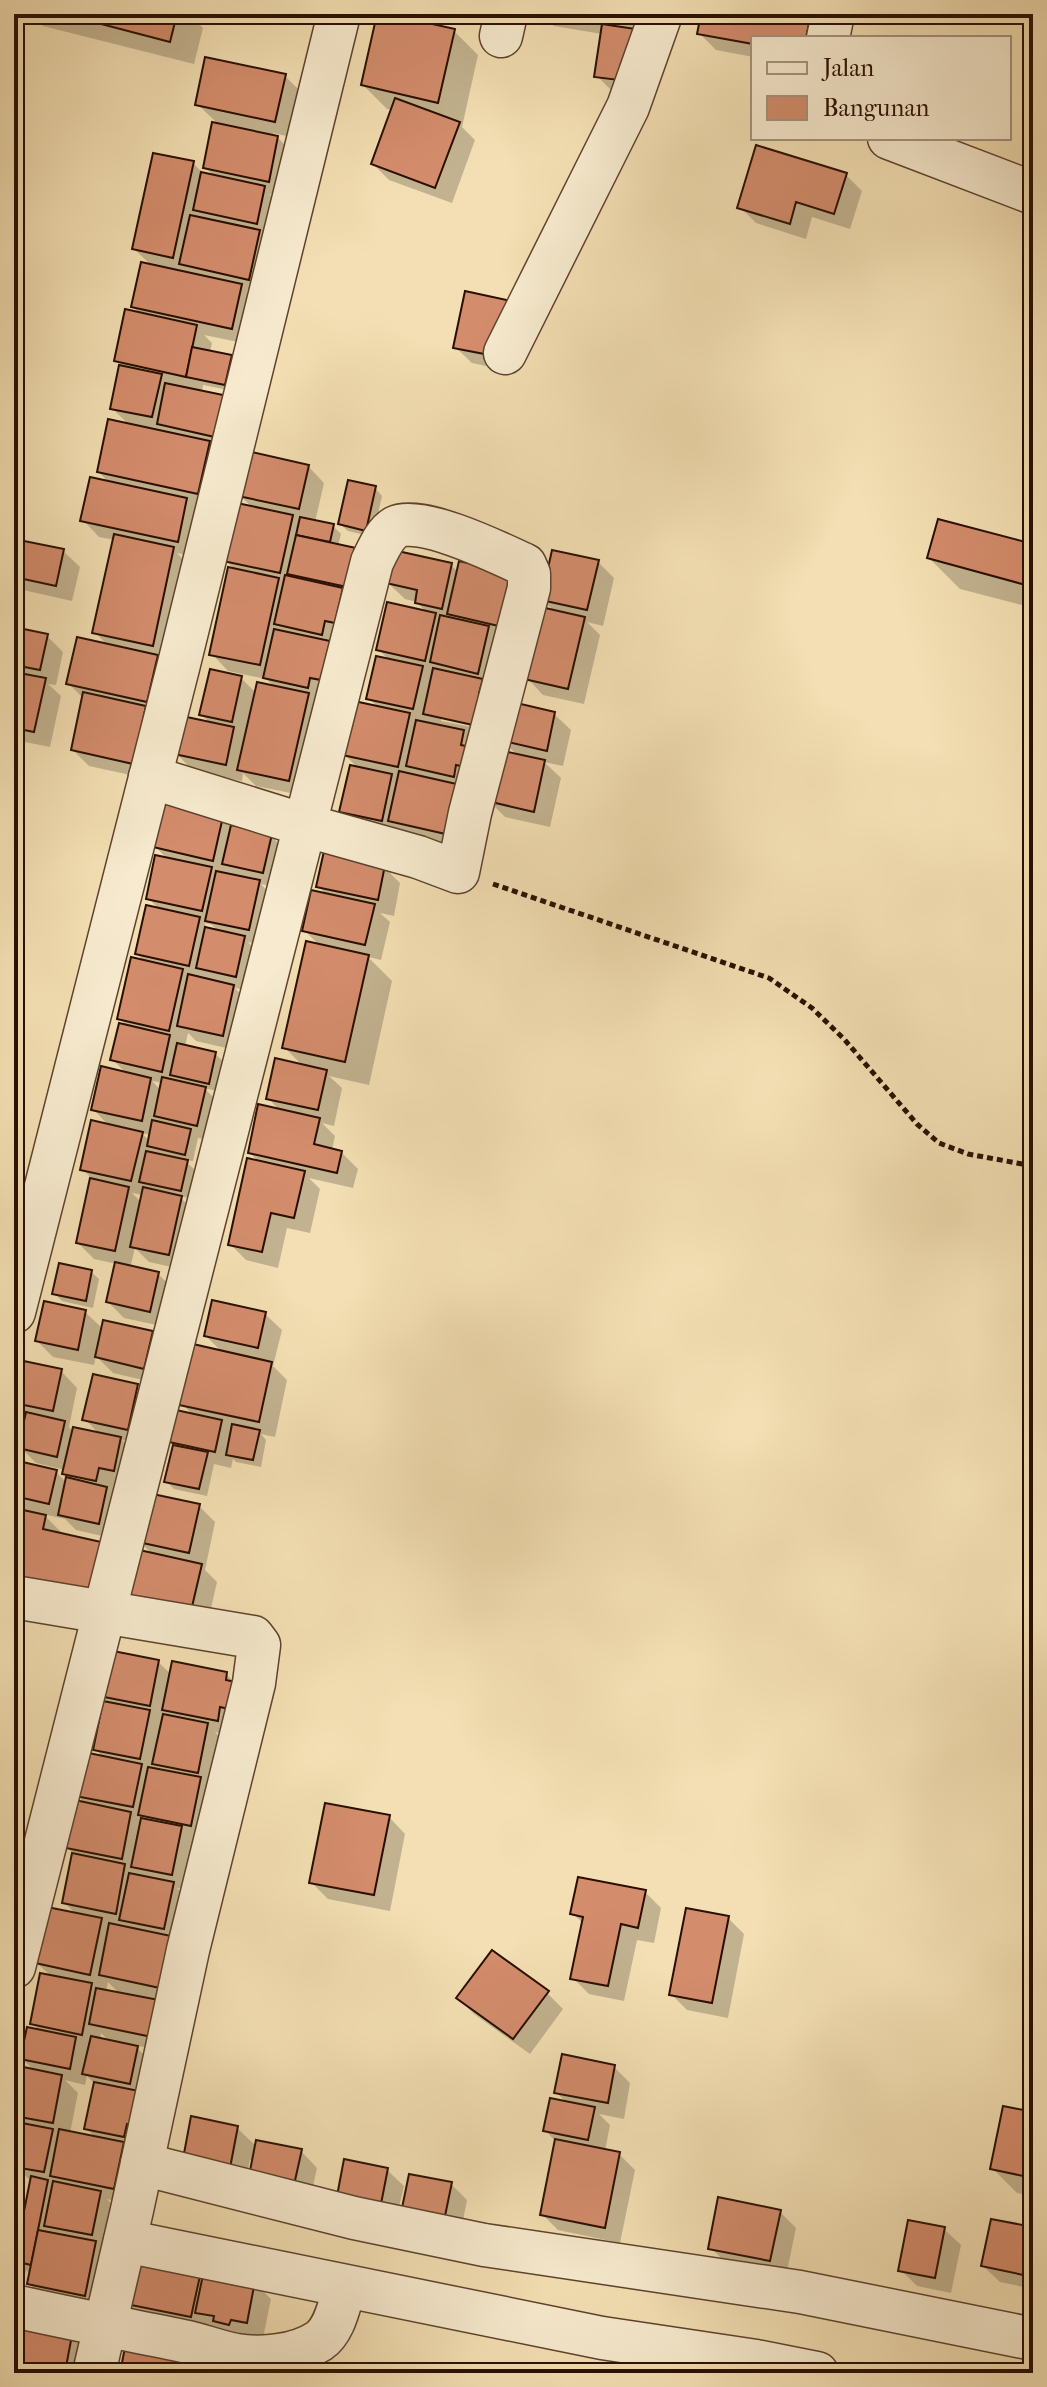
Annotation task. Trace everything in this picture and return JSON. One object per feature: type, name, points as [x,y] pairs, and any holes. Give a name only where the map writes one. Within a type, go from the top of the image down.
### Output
[{"type":"street","points":[[14,1312],[339,14]]},
{"type":"street","points":[[505,353],[628,107],[661,14]]},
{"type":"street","points":[[828,36],[833,14]]},
{"type":"street","points":[[894,140],[1033,193]]},
{"type":"street","points":[[14,1967],[106,1613],[304,825],[372,562],[381,543],[393,529],[406,523],[429,528],[525,565],[529,588],[470,813],[458,872],[418,857],[304,825],[150,777]]},
{"type":"street","points":[[14,1597],[253,1637],[259,1645],[254,1683],[188,1950],[94,2373]]},
{"type":"street","points":[[142,2164],[354,2218],[484,2245],[800,2292],[1033,2339]]},
{"type":"street","points":[[125,2241],[345,2287],[598,2356],[817,2373]]},
{"type":"street","points":[[14,2306],[190,2343],[235,2364],[282,2355],[321,2340],[330,2330],[345,2287]]},
{"type":"path","points":[[458,872],[769,978],[822,1018],[844,1039],[917,1124],[939,1143],[968,1154],[1033,1166]]},
{"type":"building","points":[[63,14],[177,14],[170,42]]},
{"type":"building","points":[[377,14],[455,29],[438,103],[361,85]]},
{"type":"building","points":[[559,14],[593,14],[592,19]]},
{"type":"building","points":[[598,14],[640,14],[638,24],[598,17]]},
{"type":"building","points":[[701,14],[811,14],[806,36],[751,36],[751,44],[697,34]]},
{"type":"building","points":[[602,24],[642,30],[635,82],[594,77]]},
{"type":"building","points":[[205,57],[286,74],[275,122],[195,105]]},
{"type":"building","points":[[395,98],[460,122],[435,188],[371,164]]},
{"type":"building","points":[[212,122],[278,136],[269,182],[203,168]]},
{"type":"building","points":[[756,145],[847,173],[834,214],[796,202],[790,224],[737,208]]},
{"type":"building","points":[[153,153],[194,161],[173,258],[132,249]]},
{"type":"building","points":[[201,172],[265,186],[257,224],[193,210]]},
{"type":"building","points":[[190,215],[260,230],[249,280],[179,264]]},
{"type":"building","points":[[141,262],[242,284],[232,329],[131,307]]},
{"type":"building","points":[[465,291],[511,301],[500,357],[453,348]]},
{"type":"building","points":[[125,309],[197,325],[186,377],[114,361]]},
{"type":"building","points":[[192,347],[232,355],[225,385],[186,377]]},
{"type":"building","points":[[119,365],[162,374],[152,417],[110,409]]},
{"type":"building","points":[[165,383],[228,396],[219,438],[157,424]]},
{"type":"building","points":[[108,419],[210,441],[198,494],[97,472]]},
{"type":"building","points":[[247,451],[309,465],[299,509],[238,496]]},
{"type":"building","points":[[90,477],[187,498],[178,542],[80,521]]},
{"type":"building","points":[[348,480],[376,486],[366,531],[338,524]]},
{"type":"building","points":[[237,503],[293,515],[280,573],[223,561]]},
{"type":"building","points":[[300,517],[334,524],[330,542],[296,535]]},
{"type":"building","points":[[938,519],[1033,544],[1033,587],[927,558]]},
{"type":"building","points":[[114,534],[174,547],[153,646],[92,633]]},
{"type":"building","points":[[296,535],[356,548],[347,587],[287,574]]},
{"type":"building","points":[[14,539],[64,549],[56,586],[14,577]]},
{"type":"building","points":[[393,550],[452,563],[442,609],[415,603],[417,590],[386,583]]},
{"type":"building","points":[[552,550],[599,560],[587,610],[541,600]]},
{"type":"building","points":[[459,561],[515,574],[503,627],[447,614]]},
{"type":"building","points":[[228,567],[279,578],[260,665],[209,655]]},
{"type":"building","points":[[285,575],[343,588],[335,623],[325,621],[322,635],[274,624]]},
{"type":"building","points":[[387,602],[436,613],[425,661],[376,650]]},
{"type":"building","points":[[541,607],[585,617],[568,689],[524,679]]},
{"type":"building","points":[[440,615],[489,626],[478,674],[430,662]]},
{"type":"building","points":[[14,627],[48,634],[40,670],[14,665]]},
{"type":"building","points":[[274,629],[330,641],[321,680],[310,678],[308,688],[263,678]]},
{"type":"building","points":[[77,637],[158,655],[147,702],[66,684]]},
{"type":"building","points":[[376,656],[423,666],[413,709],[366,699]]},
{"type":"building","points":[[433,668],[483,679],[479,693],[486,695],[473,725],[423,714]]},
{"type":"building","points":[[210,669],[242,676],[232,722],[199,715]]},
{"type":"building","points":[[14,672],[46,678],[34,732],[14,728]]},
{"type":"building","points":[[257,682],[309,693],[289,781],[237,770]]},
{"type":"building","points":[[83,692],[146,706],[133,764],[71,750]]},
{"type":"building","points":[[354,701],[410,713],[398,767],[342,755]]},
{"type":"building","points":[[508,701],[555,712],[547,751],[499,740]]},
{"type":"building","points":[[182,716],[234,727],[226,765],[174,754]]},
{"type":"building","points":[[416,720],[464,730],[461,745],[470,747],[465,767],[456,765],[454,777],[406,766]]},
{"type":"building","points":[[499,750],[545,760],[534,812],[487,801]]},
{"type":"building","points":[[350,765],[392,774],[382,821],[339,812]]},
{"type":"building","points":[[399,771],[461,785],[450,835],[388,821]]},
{"type":"building","points":[[163,798],[224,812],[213,861],[153,847]]},
{"type":"building","points":[[231,825],[272,834],[263,873],[222,864]]},
{"type":"building","points":[[324,851],[385,865],[378,900],[316,887]]},
{"type":"building","points":[[155,855],[212,867],[202,911],[146,899]]},
{"type":"building","points":[[216,871],[260,880],[249,930],[205,921]]},
{"type":"building","points":[[311,890],[375,904],[365,945],[302,931]]},
{"type":"building","points":[[146,905],[200,917],[189,966],[135,954]]},
{"type":"building","points":[[205,927],[245,936],[236,977],[196,968]]},
{"type":"building","points":[[306,941],[369,955],[345,1062],[282,1048]]},
{"type":"building","points":[[131,957],[183,969],[169,1031],[117,1019]]},
{"type":"building","points":[[188,974],[234,985],[223,1036],[177,1026]]},
{"type":"building","points":[[119,1023],[170,1035],[162,1072],[110,1060]]},
{"type":"building","points":[[177,1043],[216,1052],[209,1084],[170,1075]]},
{"type":"building","points":[[275,1058],[327,1070],[318,1110],[266,1099]]},
{"type":"building","points":[[101,1066],[151,1078],[142,1121],[91,1110]]},
{"type":"building","points":[[162,1077],[206,1087],[197,1126],[154,1116]]},
{"type":"building","points":[[258,1104],[320,1118],[314,1144],[342,1151],[337,1173],[248,1153]]},
{"type":"building","points":[[91,1120],[143,1132],[131,1181],[80,1170]]},
{"type":"building","points":[[152,1120],[191,1129],[185,1155],[147,1146]]},
{"type":"building","points":[[146,1151],[188,1160],[181,1191],[139,1182]]},
{"type":"building","points":[[247,1158],[305,1171],[294,1218],[271,1213],[262,1252],[228,1245]]},
{"type":"building","points":[[90,1178],[129,1187],[115,1251],[76,1243]]},
{"type":"building","points":[[143,1187],[182,1196],[169,1255],[130,1247]]},
{"type":"building","points":[[115,1262],[159,1272],[150,1312],[106,1302]]},
{"type":"building","points":[[59,1263],[92,1270],[86,1301],[52,1294]]},
{"type":"building","points":[[212,1300],[266,1312],[258,1348],[204,1336]]},
{"type":"building","points":[[44,1301],[86,1310],[78,1350],[35,1341]]},
{"type":"building","points":[[103,1320],[153,1331],[144,1369],[95,1357]]},
{"type":"building","points":[[193,1344],[272,1362],[259,1422],[179,1405]]},
{"type":"building","points":[[19,1360],[62,1369],[53,1411],[14,1403]]},
{"type":"building","points":[[93,1374],[138,1384],[128,1430],[82,1420]]},
{"type":"building","points":[[176,1410],[222,1420],[215,1452],[169,1442]]},
{"type":"building","points":[[26,1412],[65,1421],[57,1457],[18,1448]]},
{"type":"building","points":[[232,1424],[260,1430],[253,1460],[226,1455]]},
{"type":"building","points":[[73,1427],[121,1437],[114,1471],[99,1468],[96,1481],[62,1474]]},
{"type":"building","points":[[173,1445],[208,1452],[199,1489],[164,1482]]},
{"type":"building","points":[[14,1460],[57,1470],[49,1504],[14,1496]]},
{"type":"building","points":[[66,1477],[107,1487],[99,1524],[58,1515]]},
{"type":"building","points":[[148,1493],[200,1504],[189,1553],[138,1542]]},
{"type":"building","points":[[14,1508],[46,1515],[43,1529],[110,1544],[97,1598],[14,1579]]},
{"type":"building","points":[[135,1549],[202,1564],[191,1611],[125,1597]]},
{"type":"building","points":[[108,1650],[159,1660],[150,1706],[99,1696]]},
{"type":"building","points":[[172,1661],[227,1672],[226,1680],[235,1682],[229,1709],[220,1707],[218,1721],[162,1710]]},
{"type":"building","points":[[103,1701],[150,1710],[140,1759],[93,1750]]},
{"type":"building","points":[[163,1714],[208,1723],[198,1773],[152,1764]]},
{"type":"building","points":[[84,1752],[142,1764],[133,1807],[75,1796]]},
{"type":"building","points":[[148,1767],[201,1777],[191,1826],[138,1815]]},
{"type":"building","points":[[75,1800],[131,1812],[122,1859],[66,1848]]},
{"type":"building","points":[[325,1803],[390,1815],[374,1895],[309,1883]]},
{"type":"building","points":[[141,1818],[182,1826],[172,1875],[131,1867]]},
{"type":"building","points":[[72,1853],[125,1864],[116,1914],[62,1903]]},
{"type":"building","points":[[129,1873],[174,1882],[164,1929],[119,1920]]},
{"type":"building","points":[[578,1877],[646,1890],[638,1928],[621,1924],[608,1986],[570,1979],[583,1917],[570,1914]]},
{"type":"building","points":[[47,1907],[102,1918],[90,1975],[35,1963]]},
{"type":"building","points":[[686,1908],[729,1916],[712,2003],[669,1995]]},
{"type":"building","points":[[109,1923],[171,1936],[160,1988],[99,1975]]},
{"type":"building","points":[[492,1950],[549,1991],[513,2039],[456,1998]]},
{"type":"building","points":[[40,1973],[92,1983],[82,2035],[30,2024]]},
{"type":"building","points":[[96,1988],[159,2000],[152,2037],[89,2024]]},
{"type":"building","points":[[27,2027],[76,2037],[70,2069],[20,2059]]},
{"type":"building","points":[[91,2036],[138,2046],[130,2084],[82,2074]]},
{"type":"building","points":[[562,2054],[615,2065],[608,2103],[554,2093]]},
{"type":"building","points":[[14,2065],[62,2075],[53,2123],[14,2116]]},
{"type":"building","points":[[94,2082],[139,2091],[132,2125],[127,2124],[124,2137],[84,2129]]},
{"type":"building","points":[[550,2098],[595,2107],[588,2140],[543,2131]]},
{"type":"building","points":[[1003,2106],[1033,2112],[1033,2178],[990,2169]]},
{"type":"building","points":[[191,2116],[238,2126],[230,2168],[183,2159]]},
{"type":"building","points":[[22,2123],[53,2129],[44,2172],[14,2167]]},
{"type":"building","points":[[59,2129],[124,2142],[114,2189],[50,2176]]},
{"type":"building","points":[[555,2139],[620,2152],[605,2228],[540,2215]]},
{"type":"building","points":[[256,2140],[302,2149],[294,2185],[249,2176]]},
{"type":"building","points":[[344,2159],[388,2168],[381,2204],[337,2196]]},
{"type":"building","points":[[409,2174],[452,2182],[445,2216],[402,2208]]},
{"type":"building","points":[[31,2176],[48,2180],[31,2265],[14,2261]]},
{"type":"building","points":[[53,2181],[101,2191],[92,2235],[44,2226]]},
{"type":"building","points":[[718,2197],[781,2210],[770,2261],[708,2249]]},
{"type":"building","points":[[991,2219],[1033,2227],[1033,2277],[981,2266]]},
{"type":"building","points":[[908,2220],[945,2227],[935,2278],[898,2271]]},
{"type":"building","points":[[38,2230],[96,2241],[85,2296],[27,2284]]},
{"type":"building","points":[[137,2249],[203,2262],[191,2317],[126,2304]]},
{"type":"building","points":[[204,2270],[255,2281],[247,2323],[231,2320],[229,2325],[213,2321],[214,2316],[195,2313]]},
{"type":"building","points":[[14,2318],[73,2330],[65,2372],[14,2362]]},
{"type":"building","points":[[127,2337],[179,2348],[174,2373],[120,2373]]},
{"type":"building","points":[[180,2364],[225,2373],[178,2373]]}]
